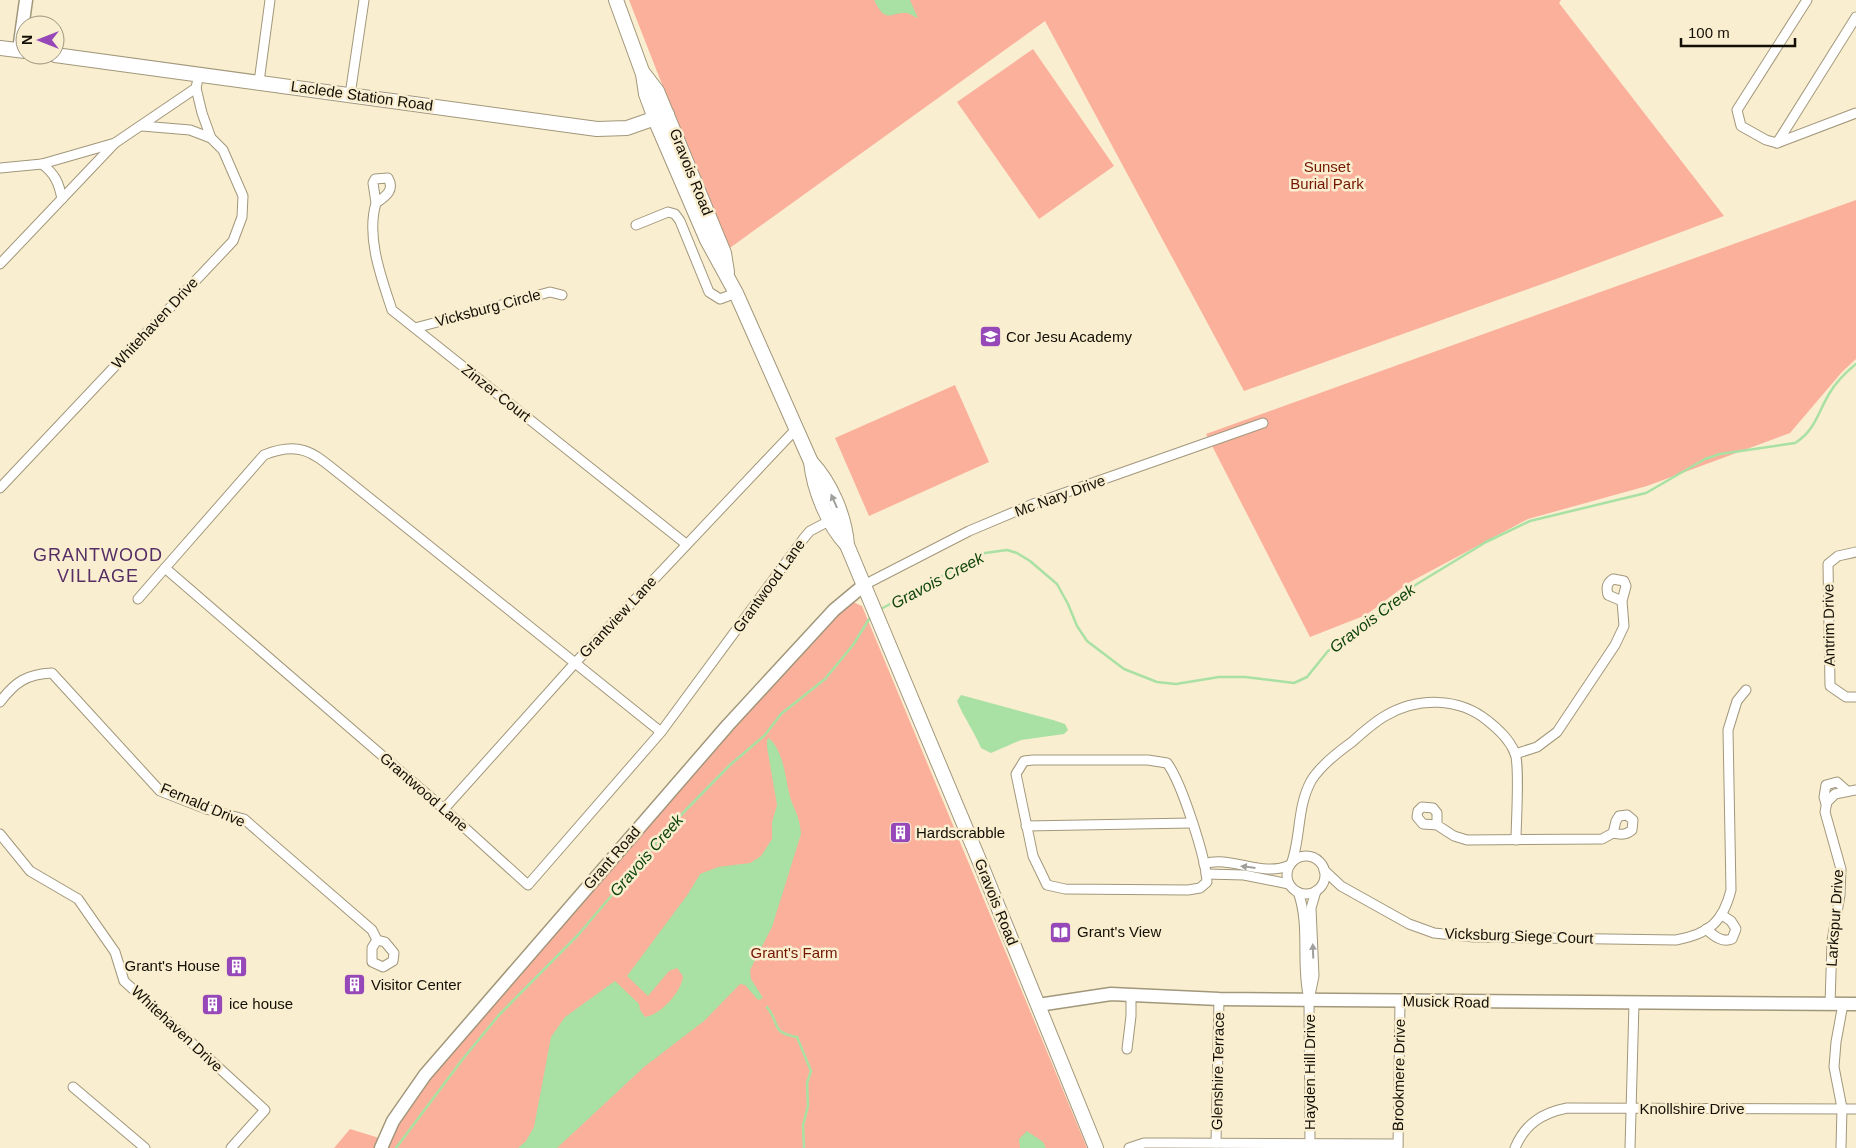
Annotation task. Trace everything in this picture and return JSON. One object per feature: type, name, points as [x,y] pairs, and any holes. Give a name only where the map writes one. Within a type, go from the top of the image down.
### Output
[{"type":"main road","name":"Gravois Road","points":[[616,0],[644,74],[658,91],[663,137],[707,240],[736,293],[811,462],[813,479],[830,520],[836,533],[847,545],[886,636],[1096,1148]]},
{"type":"main road","points":[[0,48],[15,50]]},
{"type":"main road","name":"Laclede Station Road","points":[[65,57],[197,81],[259,82],[597,129],[619,130],[634,127],[661,116]]},
{"type":"main road","name":"Gravois Road","points":[[661,116],[724,253],[727,275]]},
{"type":"main road","points":[[634,127],[663,137]]},
{"type":"main road","name":"Gravois Road","points":[[811,462],[822,474],[846,528],[847,545]]},
{"type":"street","points":[[25,15],[26,0]]},
{"type":"street","points":[[259,82],[270,0]]},
{"type":"street","points":[[350,95],[364,0]]},
{"type":"street","points":[[1807,0],[1737,110],[1740,126],[1766,140],[1777,143],[1856,113]]},
{"type":"street","points":[[1777,143],[1856,17]]},
{"type":"street","points":[[0,264],[115,143],[142,126],[197,81]]},
{"type":"street","name":"Whitehaven Drive","points":[[0,488],[233,241],[242,217],[243,196],[223,150],[211,138],[197,81]]},
{"type":"street","points":[[142,126],[190,130],[211,138]]},
{"type":"street","points":[[0,168],[42,164],[115,143]]},
{"type":"street","points":[[42,164],[52,172],[59,184],[62,199]]},
{"type":"street","name":"Zinzer Court","points":[[376,203],[373,229],[382,280],[392,310],[686,544]]},
{"type":"street","points":[[636,225],[668,212],[675,214],[680,221],[709,292],[720,299],[736,293]]},
{"type":"street","name":"Vicksburg Circle","points":[[415,328],[550,292],[562,295]]},
{"type":"street","name":"Mc Nary Drive","points":[[864,585],[969,531],[1024,508],[1262,423]]},
{"type":"street","name":"Grantview Lane","points":[[444,808],[686,544],[796,429]]},
{"type":"street","points":[[138,599],[264,455],[279,448],[303,448],[346,479],[661,732]]},
{"type":"street","name":"Grantwood Lane","points":[[166,568],[444,808],[528,884],[661,732],[804,538],[810,531],[830,520]]},
{"type":"street","name":"Antrim Drive","points":[[1856,552],[1838,556],[1828,564],[1830,686],[1846,697],[1856,697]]},
{"type":"street","name":"Grant Road","points":[[381,1148],[393,1121],[425,1075],[728,725],[834,610],[864,585]]},
{"type":"street","points":[[1516,754],[1537,747],[1557,732],[1615,645],[1624,626],[1622,601]]},
{"type":"street","name":"Fernald Drive","points":[[0,702],[10,689],[33,674],[52,674],[160,791],[206,809],[244,819],[372,930],[377,940]]},
{"type":"street","name":"Vicksburg Siege Court","points":[[1324,870],[1342,886],[1409,924],[1434,933],[1474,937],[1676,940],[1690,937],[1706,929],[1722,915],[1726,910],[1731,890],[1728,730],[1737,701],[1746,690]]},
{"type":"street","points":[[1289,884],[1287,876],[1299,840],[1299,811],[1312,780],[1336,754],[1385,716],[1415,703],[1447,703],[1462,706],[1483,717],[1505,735],[1516,754],[1516,840]]},
{"type":"street","points":[[1032,760],[1148,760],[1167,763],[1173,771],[1191,823],[1207,882],[1200,888],[1188,890],[1065,889],[1053,887],[1047,885],[1033,856],[1016,774],[1024,761],[1032,760]]},
{"type":"street","name":"Larkspur Drive","points":[[1841,1148],[1842,1108],[1834,1067],[1836,1004],[1832,941],[1840,894],[1841,869],[1825,812],[1826,804],[1824,797],[1826,785],[1838,782],[1846,790]]},
{"type":"street","points":[[1826,804],[1835,794],[1846,790],[1856,790]]},
{"type":"street","points":[[1026,826],[1191,823]]},
{"type":"street","points":[[1436,824],[1454,836],[1467,840],[1582,841],[1602,839],[1613,833]]},
{"type":"street","name":"Whitehaven Drive","points":[[0,834],[30,871],[78,899],[115,952],[124,980],[265,1110],[231,1148]]},
{"type":"street","points":[[1299,840],[1311,857]]},
{"type":"street","points":[[1205,869],[1217,863],[1280,870],[1303,856],[1318,860],[1324,870],[1324,882],[1318,890],[1312,908],[1314,976],[1310,1000]]},
{"type":"street","points":[[1205,869],[1289,884],[1298,892],[1305,894],[1342,886]]},
{"type":"street","points":[[1298,892],[1303,909],[1304,975],[1310,1000]]},
{"type":"street","points":[[1706,929],[1720,939],[1727,941],[1732,939],[1736,929],[1732,921],[1722,915]]},
{"type":"street","points":[[1127,1049],[1131,1016],[1131,994]]},
{"type":"street","name":"Musick Road","points":[[1038,1006],[1090,995],[1131,994],[1219,999],[1856,1004]]},
{"type":"street","name":"Glenshire Terrace","points":[[1216,1142],[1219,999]]},
{"type":"street","name":"Hayden Hill Drive","points":[[1310,1000],[1310,1144]]},
{"type":"street","name":"Brookmere Drive","points":[[1398,1146],[1400,1001]]},
{"type":"street","points":[[1630,1148],[1634,1003]]},
{"type":"street","points":[[73,1087],[145,1148]]},
{"type":"street","name":"Knollshire Drive","points":[[1515,1148],[1532,1122],[1548,1112],[1567,1108],[1856,1109]]},
{"type":"street","points":[[1129,1148],[1144,1143],[1216,1142],[1398,1146]]},
{"type":"green space","name":"Sunset Burial Park","points":[[629,0],[1561,0],[1559,3],[1724,216],[1556,279],[1244,391],[1045,21],[727,250]]},
{"type":"green space","points":[[1033,49],[1114,166],[1039,219],[957,102]]},
{"type":"green space","points":[[1856,200],[1856,359],[1842,372],[1790,433],[1647,486],[1528,519],[1410,582],[1366,615],[1310,637],[1206,434]]},
{"type":"green space","points":[[955,385],[989,462],[869,516],[835,438]]},
{"type":"green space","name":"Grant's Farm","points":[[853,602],[862,606],[1087,1148],[334,1148],[350,1129],[389,1141],[415,1095],[574,909],[735,725],[846,606]]},
{"type":"shaded area","points":[[874,0],[910,0],[918,18],[907,13],[885,15],[878,8]]},
{"type":"shaded area","points":[[961,695],[1053,720],[1065,724],[1068,730],[1064,734],[1021,740],[991,753],[981,748],[957,701]]},
{"type":"shaded area","points":[[769,738],[778,751],[784,767],[791,800],[799,820],[801,834],[772,927],[750,970],[751,979],[763,998],[758,1000],[745,985],[740,984],[704,1021],[644,1067],[557,1148],[518,1148],[526,1141],[534,1127],[551,1037],[565,1017],[615,981],[639,1004],[640,1010],[645,1017],[658,1012],[664,1007],[675,995],[682,982],[683,976],[677,968],[669,971],[648,996],[627,976],[688,894],[700,874],[718,867],[750,863],[761,856],[772,839],[772,822],[777,805],[767,747],[767,740]]},
{"type":"shaded area","points":[[1027,1131],[1043,1142],[1046,1148],[1020,1148],[1019,1139]]},
{"type":"waterway","name":"Gravois Creek","points":[[879,610],[985,553],[1007,550],[1017,553],[1030,561],[1057,584],[1077,626],[1087,641],[1124,669],[1157,682],[1176,684],[1219,677],[1245,677],[1294,683],[1307,677],[1328,651],[1370,623],[1412,587],[1486,542],[1530,521],[1646,493],[1705,459],[1720,454],[1795,443],[1812,427],[1835,386],[1844,374],[1856,364]]},
{"type":"waterway","name":"Gravois Creek","points":[[396,1148],[462,1060],[499,1015],[578,935],[676,820],[730,765],[765,735],[781,714],[825,679],[853,645],[871,616]]},
{"type":"waterway","points":[[767,1007],[779,1030],[797,1037],[811,1071],[807,1083],[808,1106],[803,1125],[804,1148]]},
{"type":"place","name":"Cor Jesu Academy","points":[[990,337]]},
{"type":"place","name":"Hardscrabble","points":[[900,833]]},
{"type":"place","name":"Grant's View","points":[[1061,932]]},
{"type":"place","name":"Grant's House","points":[[236,966]]},
{"type":"place","name":"Visitor Center","points":[[355,985]]},
{"type":"place","name":"ice house","points":[[213,1004]]},
{"type":"district","name":"GRANTWOOD VILLAGE","points":[[98,565]]}]
